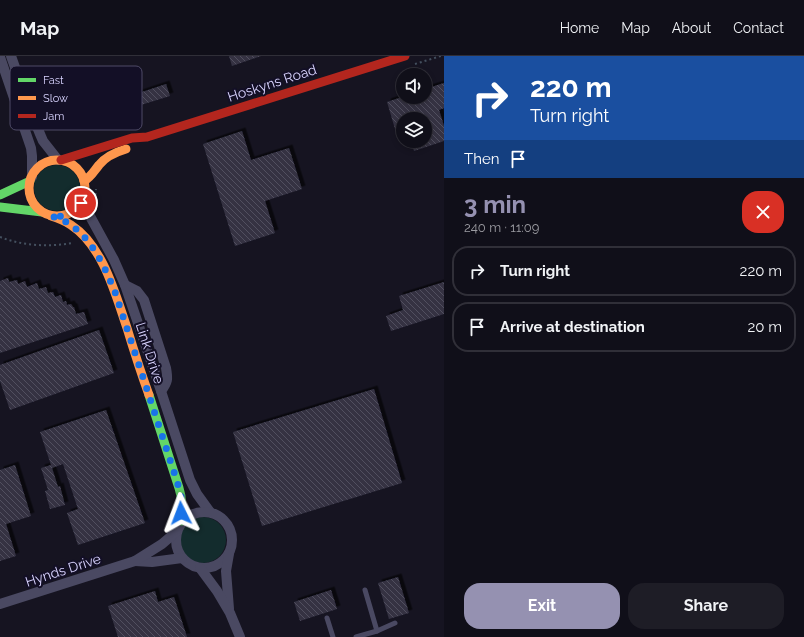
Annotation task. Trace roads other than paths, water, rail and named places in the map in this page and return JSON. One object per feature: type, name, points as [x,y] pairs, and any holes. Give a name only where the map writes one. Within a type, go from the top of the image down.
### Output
[{"type":"main road","name":"Hoskyns Road","points":[[59,160],[132,138],[147,137],[405,56]]},
{"type":"main road","name":"Hoskyns Road","points":[[88,179],[98,166],[108,157],[117,152],[134,147],[147,137]]},
{"type":"main road","points":[[59,160],[76,167],[88,179],[83,200],[70,214],[63,216],[51,216],[42,212],[35,206],[29,190],[31,179],[42,165],[59,160]]},
{"type":"main road","points":[[0,194],[12,190],[31,179]]},
{"type":"main road","points":[[0,207],[42,212]]},
{"type":"main road","name":"Link Drive","points":[[51,216],[67,222],[76,228],[84,237],[92,247],[115,292],[179,488],[181,496],[182,521]]},
{"type":"street","points":[[11,56],[15,66]]},
{"type":"street","points":[[0,57],[10,87]]},
{"type":"street","points":[[24,130],[32,156],[31,179]]},
{"type":"street","points":[[39,130],[46,144],[59,160]]},
{"type":"street","name":"Link Drive","points":[[83,200],[96,228],[114,260],[125,285],[190,480],[197,494],[210,512]]},
{"type":"street","points":[[197,512],[210,512],[224,519],[229,527],[232,537],[231,547],[225,559],[212,567],[200,568],[190,565],[182,558],[175,541],[176,532],[182,521],[189,515],[197,512]]},
{"type":"street","name":"Hynds Drive","points":[[0,604],[135,561],[162,544],[176,532]]},
{"type":"street","points":[[229,552],[226,571],[230,613]]},
{"type":"street","name":"Hynds Drive","points":[[135,561],[152,562],[182,558]]},
{"type":"street","points":[[200,568],[217,591],[230,613],[240,637]]},
{"type":"lane","points":[[365,590],[377,630]]},
{"type":"lane","points":[[327,618],[333,637]]},
{"type":"lane","points":[[356,637],[395,623]]}]
